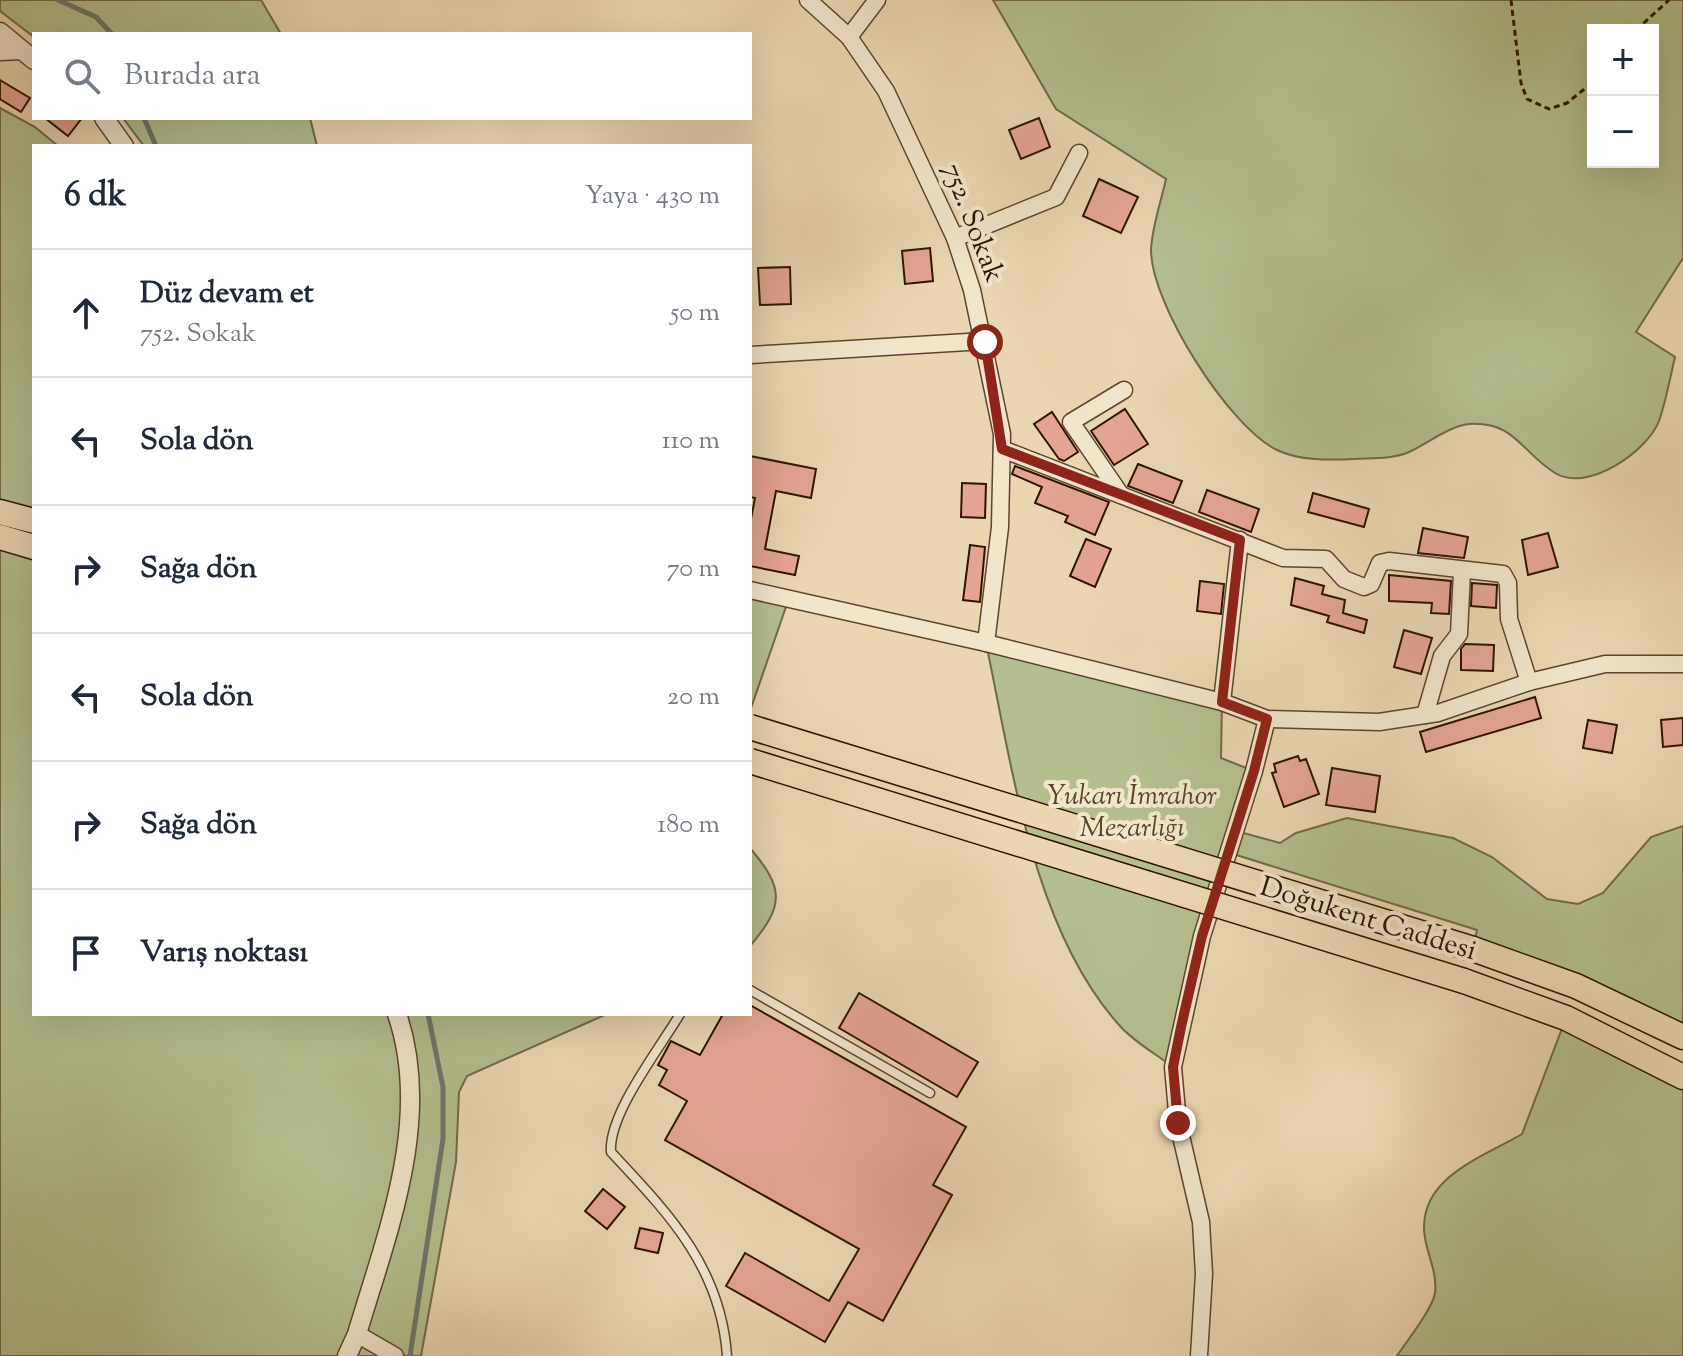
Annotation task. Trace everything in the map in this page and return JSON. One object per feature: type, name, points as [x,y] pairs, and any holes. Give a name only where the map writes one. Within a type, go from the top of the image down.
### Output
[{"type":"main road","points":[[0,512],[32,520]]},
{"type":"main road","points":[[0,537],[32,546]]},
{"type":"main road","name":"Doğukent Caddesi","points":[[752,728],[1473,949],[1576,986],[1683,1037]]},
{"type":"main road","name":"Doğukent Caddesi","points":[[752,762],[1464,981],[1566,1018],[1683,1077]]},
{"type":"street","name":"752. Sokak","points":[[808,0],[849,37],[886,91],[955,238],[985,341],[1002,449],[1000,527],[986,643]]},
{"type":"street","points":[[849,37],[877,0]]},
{"type":"street","points":[[0,32],[28,56]]},
{"type":"street","points":[[0,52],[28,56]]},
{"type":"street","points":[[105,120],[123,144]]},
{"type":"street","points":[[955,238],[1056,197],[1079,153]]},
{"type":"street","points":[[752,355],[985,341]]},
{"type":"street","points":[[1121,496],[1071,422],[1124,390]]},
{"type":"street","points":[[1002,449],[1283,558],[1326,559],[1344,579],[1364,587],[1371,584],[1377,566],[1389,561],[1462,572],[1470,569],[1499,573],[1506,578],[1509,619],[1529,682]]},
{"type":"street","points":[[1222,702],[1240,540]]},
{"type":"street","points":[[1425,715],[1442,656],[1459,634],[1462,572]]},
{"type":"street","points":[[752,590],[986,643],[1222,702],[1267,719],[1379,722],[1425,715],[1529,682],[1605,664],[1683,664]]},
{"type":"street","points":[[1199,1356],[1204,1274],[1201,1222],[1178,1123],[1173,1067],[1202,936],[1250,786],[1267,719]]},
{"type":"street","points":[[347,1356],[357,1334],[401,1181],[407,1135],[408,1069],[397,1016]]},
{"type":"street","points":[[357,1334],[395,1356]]},
{"type":"lane","points":[[752,991],[930,1093]]},
{"type":"lane","points":[[679,1016],[616,1120],[610,1140],[611,1152],[680,1226],[702,1264],[718,1310],[727,1356]]},
{"type":"path","points":[[1511,0],[1521,83],[1527,99],[1549,109],[1567,103],[1587,87]]},
{"type":"path","points":[[1643,24],[1669,0]]},
{"type":"green space","points":[[0,0],[261,0],[280,32],[32,32],[32,35],[0,11]]},
{"type":"green space","points":[[993,0],[1683,0],[1683,258],[1636,332],[1675,357],[1659,421],[1642,445],[1629,456],[1599,474],[1583,478],[1568,478],[1555,473],[1507,433],[1485,424],[1454,428],[1409,452],[1390,457],[1315,459],[1277,450],[1237,417],[1216,391],[1178,331],[1164,301],[1154,273],[1151,250],[1166,179],[1056,109]]},
{"type":"green space","points":[[0,108],[35,127],[56,144],[32,144],[32,1016],[602,1016],[467,1076],[459,1092],[456,1162],[421,1356],[0,1356],[0,537],[8,515],[0,512]]},
{"type":"green space","points":[[124,120],[310,120],[316,144],[142,144]]},
{"type":"green space","points":[[752,590],[789,598],[752,705]]},
{"type":"green space","name":"Yukarı İmrahor Mezarlığı","points":[[986,643],[1222,702],[1221,758],[1254,771],[1236,831],[1280,843],[1296,833],[1347,818],[1453,838],[1492,857],[1547,899],[1578,904],[1603,893],[1651,837],[1683,826],[1683,1037],[1473,949],[1477,930],[1230,853],[1173,1067],[1138,1043],[1120,1026],[1090,987],[1066,943],[1030,845]]},
{"type":"green space","points":[[752,851],[769,874],[776,897],[770,919],[752,943]]},
{"type":"green space","points":[[1566,1018],[1683,1077],[1683,1356],[1397,1356],[1424,1316],[1435,1293],[1424,1226],[1427,1208],[1446,1180],[1460,1169],[1522,1134]]},
{"type":"building","points":[[0,80],[30,98],[21,112],[0,99]]},
{"type":"building","points":[[1039,118],[1050,147],[1021,159],[1009,130]]},
{"type":"building","points":[[48,120],[80,120],[68,136]]},
{"type":"building","points":[[1099,179],[1138,197],[1121,233],[1083,216]]},
{"type":"building","points":[[930,248],[933,281],[905,284],[902,251]]},
{"type":"building","points":[[790,267],[791,304],[760,305],[758,268]]},
{"type":"building","points":[[1125,409],[1148,444],[1114,465],[1091,431]]},
{"type":"building","points":[[1052,412],[1078,452],[1064,461],[1059,459],[1034,424]]},
{"type":"building","points":[[752,456],[816,469],[811,498],[776,491],[765,549],[799,556],[795,575],[752,566],[755,498],[752,497]]},
{"type":"building","points":[[1138,464],[1182,481],[1173,503],[1128,486]]},
{"type":"building","points":[[1015,466],[1109,502],[1095,535],[1065,522],[1068,516],[1035,503],[1042,487],[1012,474]]},
{"type":"building","points":[[962,483],[986,484],[985,518],[961,517]]},
{"type":"building","points":[[1207,490],[1259,509],[1251,532],[1199,512]]},
{"type":"building","points":[[1313,493],[1369,509],[1364,527],[1308,512]]},
{"type":"building","points":[[1423,528],[1468,537],[1464,558],[1418,553]]},
{"type":"building","points":[[1548,533],[1558,567],[1528,575],[1522,540]]},
{"type":"building","points":[[1086,539],[1111,549],[1095,587],[1070,576]]},
{"type":"building","points":[[970,545],[985,547],[980,602],[963,600]]},
{"type":"building","points":[[1389,575],[1451,581],[1449,614],[1431,613],[1432,603],[1389,601]]},
{"type":"building","points":[[1295,578],[1324,586],[1322,594],[1345,600],[1343,613],[1367,620],[1364,633],[1327,622],[1329,616],[1291,605]]},
{"type":"building","points":[[1200,581],[1224,584],[1221,614],[1197,611]]},
{"type":"building","points":[[1472,583],[1497,585],[1496,608],[1471,606]]},
{"type":"building","points":[[1404,630],[1432,638],[1421,674],[1394,667]]},
{"type":"building","points":[[1465,644],[1494,645],[1493,671],[1461,670],[1461,649]]},
{"type":"building","points":[[1535,697],[1541,718],[1426,752],[1420,732]]},
{"type":"building","points":[[1683,718],[1683,745],[1663,747],[1661,720]]},
{"type":"building","points":[[1588,720],[1617,725],[1612,753],[1583,748]]},
{"type":"building","points":[[1298,756],[1300,761],[1306,759],[1319,794],[1284,807],[1272,773],[1276,772],[1274,764]]},
{"type":"building","points":[[1332,768],[1380,776],[1375,812],[1326,805]]},
{"type":"building","points":[[859,993],[978,1062],[957,1097],[839,1028]]},
{"type":"building","points":[[752,1006],[966,1127],[933,1185],[952,1195],[883,1321],[848,1302],[825,1342],[726,1286],[745,1253],[829,1301],[859,1249],[665,1140],[687,1101],[659,1085],[667,1070],[658,1065],[671,1041],[700,1055],[722,1016],[752,1016]]},
{"type":"building","points":[[603,1189],[625,1207],[607,1229],[585,1211]]},
{"type":"building","points":[[640,1228],[663,1233],[658,1253],[635,1248]]},
{"type":"waterway","points":[[58,0],[96,17],[110,32]]},
{"type":"waterway","points":[[145,120],[155,144]]},
{"type":"waterway","points":[[410,1356],[443,1139],[443,1087],[428,1016]]},
{"type":"route","points":[[985,342],[996,393],[1002,449],[1240,540],[1222,702],[1267,719],[1230,852],[1202,936],[1181,1027],[1173,1067],[1178,1123]]}]
